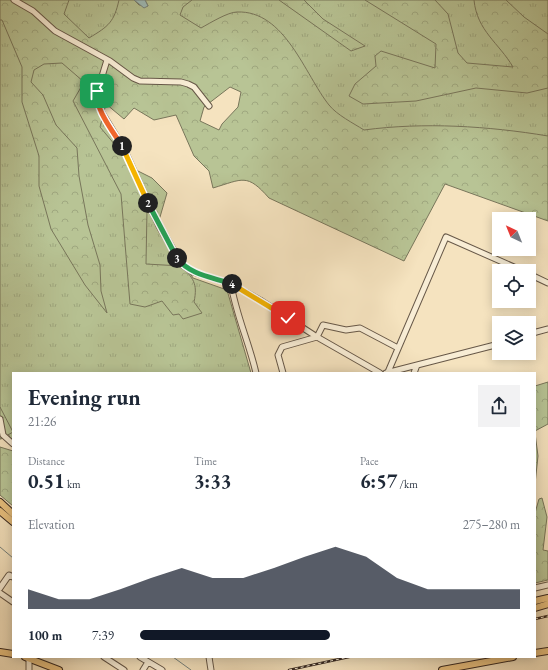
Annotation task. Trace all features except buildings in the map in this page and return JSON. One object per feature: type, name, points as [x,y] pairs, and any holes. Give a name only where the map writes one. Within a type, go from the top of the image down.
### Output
[{"type":"main road","points":[[0,502],[12,513]]},
{"type":"main road","points":[[0,511],[12,521]]},
{"type":"main road","points":[[536,601],[548,598]]},
{"type":"main road","points":[[536,608],[548,604]]},
{"type":"main road","points":[[536,653],[548,651]]},
{"type":"main road","points":[[0,654],[12,654]]},
{"type":"main road","points":[[27,658],[59,670]]},
{"type":"main road","points":[[442,670],[508,658]]},
{"type":"street","points":[[14,0],[33,11],[55,31],[107,60],[118,69],[140,81],[181,82],[188,84],[194,87],[209,106]]},
{"type":"street","points":[[107,60],[96,96],[98,106],[124,149],[159,226],[175,256],[186,268],[193,272],[231,284],[260,300],[317,337],[378,372]]},
{"type":"street","points":[[387,372],[446,237],[507,264]]},
{"type":"street","points":[[536,277],[548,283]]},
{"type":"street","points":[[231,284],[234,306],[251,349],[256,372]]},
{"type":"street","points":[[282,372],[278,355],[282,347],[317,337],[323,325],[346,330],[356,328],[398,348]]},
{"type":"street","points":[[536,332],[548,329]]},
{"type":"street","points":[[391,372],[492,346]]},
{"type":"street","points":[[414,372],[417,365]]},
{"type":"street","points":[[0,419],[3,435],[12,443]]},
{"type":"street","points":[[0,588],[9,575],[12,576]]},
{"type":"street","points":[[536,588],[548,585]]},
{"type":"street","points":[[0,593],[12,601]]},
{"type":"street","points":[[27,658],[29,670]]},
{"type":"street","points":[[106,658],[124,670]]},
{"type":"street","points":[[142,658],[162,670]]},
{"type":"street","points":[[209,658],[210,670]]},
{"type":"street","points":[[143,670],[148,662]]},
{"type":"green space","points":[[0,0],[548,0],[548,141],[354,135],[267,75],[91,98],[193,278],[227,290],[251,372],[12,372],[12,439],[10,438],[0,414]]},
{"type":"green space","points":[[0,0],[69,0],[64,14],[89,38],[110,23],[115,14],[119,0],[134,0],[139,5],[148,6],[145,0],[192,0],[183,7],[180,15],[201,28],[233,12],[254,14],[268,21],[292,46],[332,109],[345,119],[364,130],[410,126],[456,126],[548,136],[548,221],[536,217],[536,212],[523,212],[445,184],[404,261],[269,198],[262,190],[250,181],[244,180],[231,182],[213,188],[209,171],[194,156],[176,115],[154,120],[134,108],[124,119],[106,104],[100,127],[136,170],[152,178],[167,193],[160,217],[156,224],[147,210],[146,264],[181,266],[194,281],[194,302],[202,313],[183,319],[179,314],[173,315],[162,301],[145,307],[130,304],[121,194],[73,101],[84,82],[62,63],[44,64],[34,70],[31,82],[43,95],[56,125],[77,148],[79,176],[88,225],[100,265],[101,291],[107,313],[85,285],[51,229],[39,186],[39,156],[22,102],[22,67],[2,20],[0,20]],"holes":[[[230,87],[241,92],[238,107],[222,124],[219,130],[200,121],[204,107]]]},
{"type":"green space","points":[[279,0],[304,0],[323,19],[365,46],[351,51]]},
{"type":"green space","points":[[365,0],[435,0],[448,14],[458,53],[467,63],[513,67],[489,36],[479,20],[474,0],[506,0],[524,17],[548,34],[548,88],[527,93],[476,88],[416,101],[363,104],[349,96],[355,84],[376,66],[375,56],[381,51],[435,68],[436,44]]},
{"type":"green space","points":[[548,382],[548,424],[536,430],[536,386]]},
{"type":"green space","points":[[0,407],[12,433],[0,439]]},
{"type":"green space","points":[[536,441],[538,456],[536,475]]},
{"type":"green space","points":[[0,447],[12,451],[12,505],[0,495]]},
{"type":"green space","points":[[542,498],[547,517],[543,550],[548,551],[548,580],[536,583],[536,510],[539,499]]},
{"type":"water","points":[[134,0],[145,0],[148,6],[144,8]]},
{"type":"waterway","points":[[0,547],[12,557]]},
{"type":"waterway","points":[[174,658],[191,670]]},
{"type":"railway","points":[[536,619],[548,616]]},
{"type":"railway","points":[[289,670],[344,658]]},
{"type":"route","points":[[97,91],[96,100],[98,106],[124,149],[159,226],[181,264],[193,272],[231,284],[288,318]]}]
